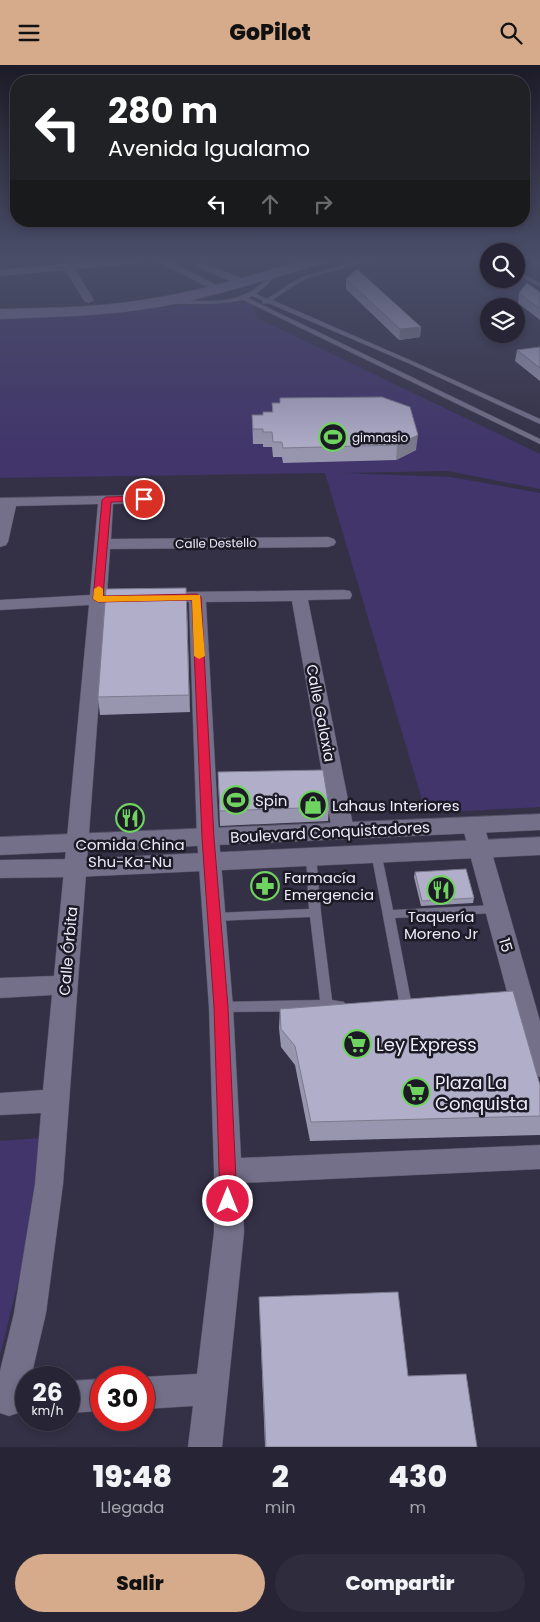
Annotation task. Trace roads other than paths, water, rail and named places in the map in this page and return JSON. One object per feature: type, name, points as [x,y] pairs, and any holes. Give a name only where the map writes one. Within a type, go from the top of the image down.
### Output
[{"type":"street","points":[[0,542],[5,502],[144,499]]},
{"type":"street","name":"Calle Órbita","points":[[12,1400],[30,1313],[49,1184],[106,500]]},
{"type":"street","name":"Calle Destello","points":[[103,544],[328,541]]},
{"type":"street","name":"Calle Galaxia","points":[[299,595],[343,830]]},
{"type":"street","points":[[167,598],[344,595]]},
{"type":"street","points":[[197,597],[209,849],[221,1007],[229,1232],[205,1447]]},
{"type":"street","points":[[0,605],[127,599]]},
{"type":"street","name":"Boulevard Conquistadores","points":[[209,849],[310,855],[376,852],[476,836],[540,822]]},
{"type":"street","name":"Boulevard Conquistadores","points":[[0,869],[76,855],[209,849],[343,830],[476,836],[540,846]]},
{"type":"street","name":"15","points":[[476,836],[516,995],[539,1056]]},
{"type":"street","name":"Boulevard Conquistadores","points":[[0,846],[76,855]]},
{"type":"street","points":[[0,987],[65,985]]},
{"type":"street","points":[[0,1104],[56,1101]]},
{"type":"street","points":[[228,1171],[540,1157]]},
{"type":"street","points":[[155,1392],[212,1389]]},
{"type":"lane","points":[[299,324],[540,442]]},
{"type":"lane","points":[[323,324],[540,422]]},
{"type":"lane","points":[[365,358],[386,352]]},
{"type":"lane","points":[[388,369],[410,362]]},
{"type":"lane","points":[[376,852],[405,1001]]},
{"type":"lane","points":[[310,855],[315,913],[327,1006]]},
{"type":"lane","points":[[387,914],[495,909]]},
{"type":"lane","points":[[214,917],[315,913]]},
{"type":"lane","points":[[221,1007],[356,1004]]},
{"type":"place","name":"gimnasio","points":[[333,437]]},
{"type":"place","name":"Spin","points":[[236,800]]},
{"type":"place","name":"Lahaus Interiores","points":[[313,805]]},
{"type":"place","name":"Comida China Shu-Ka-Nu","points":[[130,818]]},
{"type":"place","name":"Farmacía Emergencia","points":[[265,886]]},
{"type":"place","name":"Taquería Moreno Jr","points":[[441,890]]},
{"type":"place","name":"Ley Express","points":[[357,1044]]},
{"type":"place","name":"Plaza La Conquista","points":[[416,1092]]}]
